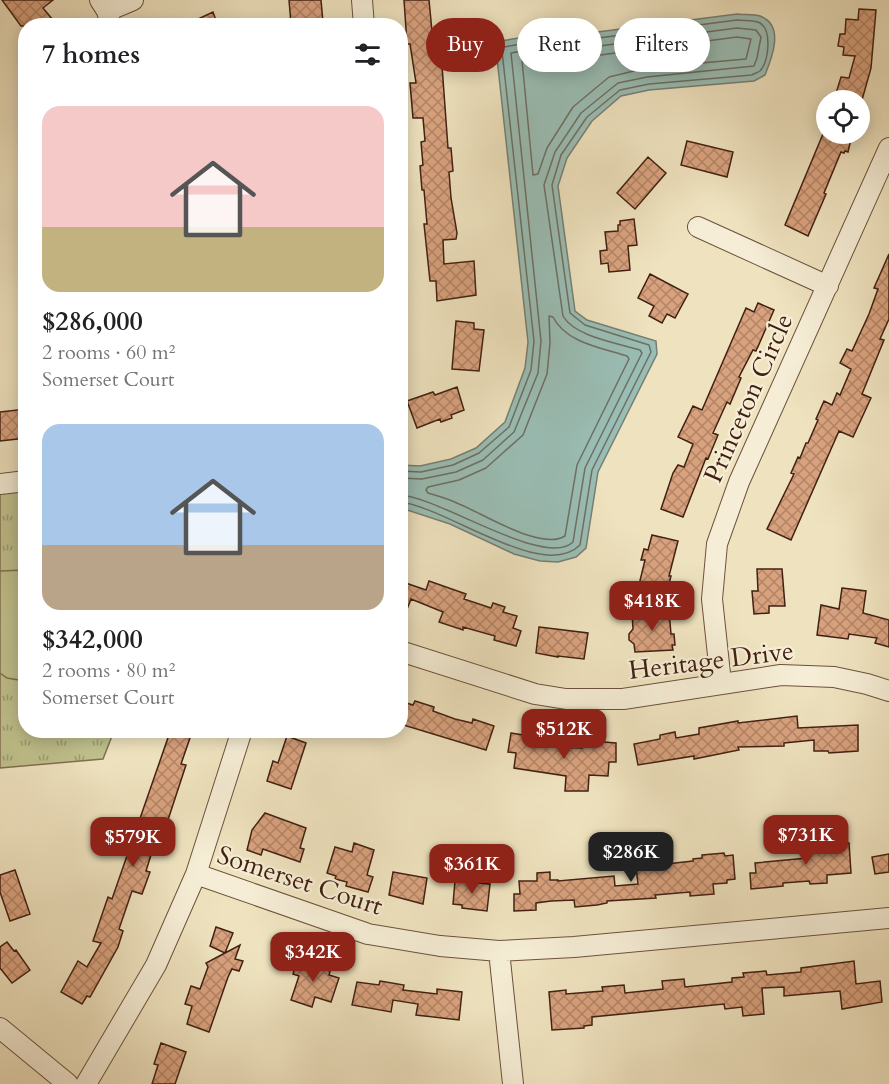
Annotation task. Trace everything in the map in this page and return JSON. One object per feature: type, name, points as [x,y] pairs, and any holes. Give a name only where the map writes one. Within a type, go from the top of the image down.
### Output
[{"type":"street","points":[[106,12],[133,0]]},
{"type":"street","points":[[362,0],[363,18]]},
{"type":"street","name":"Princeton Circle","points":[[721,683],[712,599],[717,544],[739,482],[889,148]]},
{"type":"street","points":[[698,227],[828,286]]},
{"type":"street","points":[[0,484],[18,482]]},
{"type":"street","name":"Heritage Drive","points":[[408,654],[534,694],[566,699],[623,699],[721,683],[803,674],[854,681],[889,691]]},
{"type":"street","points":[[86,1084],[156,965],[196,874],[239,738]]},
{"type":"street","name":"Somerset Court","points":[[196,874],[368,934],[440,946],[499,951],[574,947],[889,918]]},
{"type":"street","points":[[499,951],[513,1084]]},
{"type":"street","points":[[0,1028],[68,1084]]},
{"type":"green space","points":[[18,491],[18,738],[111,738],[103,759],[0,768],[0,494]]},
{"type":"green space","points":[[18,570],[18,680],[7,678],[0,673],[0,571]]},
{"type":"water","points":[[737,14],[760,16],[768,20],[774,34],[773,51],[765,75],[754,81],[649,90],[621,96],[592,121],[567,158],[558,186],[575,311],[587,320],[656,341],[657,354],[598,472],[586,548],[576,557],[558,562],[540,561],[514,554],[450,524],[408,510],[408,465],[420,466],[451,459],[476,448],[505,422],[525,368],[528,342],[499,72],[505,72],[505,40],[517,38],[517,72],[602,72],[602,31],[614,30],[614,72],[710,72],[710,18],[706,18]]},
{"type":"building","points":[[2,0],[53,0],[43,8],[51,18],[18,18],[18,22]]},
{"type":"building","points":[[289,0],[321,0],[323,18],[290,18]]},
{"type":"building","points":[[404,0],[429,0],[431,18],[426,18],[426,72],[442,72],[448,148],[451,148],[453,171],[449,172],[451,198],[457,233],[456,239],[443,240],[444,264],[474,261],[476,295],[437,301],[436,281],[430,281],[424,224],[427,224],[420,166],[423,165],[421,142],[425,141],[423,118],[413,118],[410,83],[416,83],[410,44],[408,44],[408,18],[405,18]]},
{"type":"building","points":[[859,9],[876,10],[871,68],[865,90],[837,90],[841,77],[849,78],[855,56],[843,55],[844,47],[838,46],[840,34],[845,34],[846,19],[858,20]]},
{"type":"building","points":[[213,12],[215,18],[200,18]]},
{"type":"building","points":[[687,141],[733,152],[727,177],[681,165]]},
{"type":"building","points":[[819,144],[850,144],[848,152],[841,152],[808,236],[785,225]]},
{"type":"building","points":[[648,157],[666,173],[635,209],[617,193]]},
{"type":"building","points":[[634,219],[637,245],[628,246],[630,270],[609,272],[608,263],[601,264],[600,251],[607,250],[605,232],[618,231],[620,221]]},
{"type":"building","points":[[889,254],[889,319],[880,339],[884,340],[862,394],[871,398],[853,437],[839,431],[791,540],[767,529],[794,474],[791,473],[798,457],[800,458],[808,443],[824,401],[832,405],[837,393],[840,395],[851,369],[840,363],[847,349],[852,351],[869,314],[878,289],[874,288]]},
{"type":"building","points":[[650,274],[688,294],[675,318],[667,314],[662,323],[649,316],[654,306],[638,298]]},
{"type":"building","points":[[758,303],[774,310],[756,351],[753,350],[739,377],[741,378],[730,404],[727,402],[713,433],[718,435],[708,459],[706,458],[683,517],[661,509],[673,473],[678,465],[684,467],[693,444],[678,437],[693,406],[702,410],[746,308],[754,312]]},
{"type":"building","points":[[456,321],[474,323],[474,329],[484,330],[479,371],[452,369]]},
{"type":"building","points":[[457,387],[464,410],[451,415],[452,418],[441,422],[440,419],[417,428],[408,401],[433,392],[435,395]]},
{"type":"building","points":[[18,410],[18,439],[0,441],[0,412]]},
{"type":"building","points":[[652,535],[678,541],[666,596],[638,589],[645,560],[641,560],[644,549],[648,550]]},
{"type":"building","points":[[757,569],[782,569],[785,606],[769,606],[769,613],[754,614],[752,591],[758,591]]},
{"type":"building","points":[[429,581],[466,594],[464,599],[491,608],[493,603],[505,607],[503,612],[517,616],[513,628],[521,631],[516,646],[494,640],[495,636],[463,627],[463,630],[439,622],[443,612],[411,599],[408,607],[408,584],[426,590]]},
{"type":"building","points":[[842,588],[866,591],[863,613],[889,620],[889,647],[875,643],[877,638],[849,634],[848,639],[817,635],[821,605],[839,609]]},
{"type":"building","points":[[669,611],[671,634],[674,634],[673,650],[635,652],[634,644],[629,640],[629,634],[633,629],[632,613]]},
{"type":"building","points":[[539,627],[588,633],[584,659],[536,653]]},
{"type":"building","points":[[415,701],[434,707],[433,711],[455,719],[472,723],[473,719],[494,726],[486,750],[408,726],[408,703],[413,705]]},
{"type":"building","points":[[797,716],[798,728],[858,725],[858,751],[829,753],[828,751],[814,751],[814,740],[784,743],[784,746],[738,747],[739,750],[694,759],[694,756],[638,765],[634,744],[660,739],[660,735],[675,732],[676,738],[699,734],[699,728],[738,721],[738,723]]},
{"type":"building","points":[[511,733],[535,737],[535,740],[552,743],[552,747],[582,748],[582,743],[592,743],[592,741],[616,743],[616,762],[609,762],[608,776],[589,775],[588,791],[565,791],[566,776],[514,768],[516,753],[508,752]]},
{"type":"building","points":[[168,738],[190,738],[181,764],[186,765],[164,832],[160,831],[156,839],[146,871],[150,872],[142,894],[132,891],[119,929],[123,931],[118,947],[90,997],[87,996],[82,1004],[61,992],[78,961],[87,967],[101,943],[93,941],[108,897],[112,899]]},
{"type":"building","points":[[286,738],[306,743],[291,789],[267,781],[273,761],[278,763]]},
{"type":"building","points":[[265,813],[306,828],[300,848],[304,849],[300,862],[263,849],[261,855],[247,850],[252,830]]},
{"type":"building","points":[[844,836],[845,844],[849,843],[851,873],[827,875],[827,883],[810,884],[809,881],[783,883],[783,886],[751,889],[750,873],[756,873],[755,863],[807,858],[806,848],[822,846],[821,838]]},
{"type":"building","points":[[354,843],[374,850],[367,875],[373,877],[368,892],[346,886],[347,882],[335,879],[336,876],[327,873],[335,847],[352,852]]},
{"type":"building","points":[[724,853],[725,856],[733,855],[735,879],[727,880],[727,883],[713,884],[714,894],[690,896],[690,892],[655,895],[656,898],[607,901],[607,903],[597,905],[575,907],[574,900],[551,901],[536,903],[536,910],[514,911],[514,894],[520,894],[519,881],[537,881],[537,873],[550,872],[550,880],[558,881],[614,876],[615,886],[638,884],[635,858],[656,856],[657,865],[693,861],[693,859],[702,858],[702,855]]},
{"type":"building","points":[[889,854],[889,872],[875,874],[872,857]]},
{"type":"building","points":[[15,870],[30,914],[10,921],[0,892],[0,875]]},
{"type":"building","points":[[393,872],[427,878],[423,904],[389,895]]},
{"type":"building","points":[[455,881],[490,884],[487,911],[462,908],[462,905],[453,904]]},
{"type":"building","points":[[216,927],[233,933],[225,953],[210,946]]},
{"type":"building","points":[[7,942],[14,951],[16,950],[30,970],[12,983],[0,968],[0,947]]},
{"type":"building","points":[[240,945],[235,959],[243,961],[239,971],[232,969],[228,977],[209,1032],[187,1024],[192,1006],[185,1004],[191,986],[200,989],[208,967],[206,963]]},
{"type":"building","points":[[298,957],[321,964],[320,968],[330,971],[329,975],[339,978],[331,1002],[315,997],[312,1007],[291,1000],[299,976],[293,974]]},
{"type":"building","points":[[854,961],[856,984],[880,981],[882,1002],[842,1009],[840,991],[784,996],[784,987],[762,988],[764,1014],[743,1016],[742,1007],[725,1009],[724,1004],[592,1017],[592,1025],[584,1026],[584,1028],[552,1030],[549,992],[566,990],[566,994],[603,991],[602,987],[624,985],[625,993],[663,989],[662,981],[684,979],[685,987],[732,982],[732,978],[744,977],[743,973],[766,971],[767,975],[801,972],[801,968]]},
{"type":"building","points":[[380,981],[404,985],[403,990],[437,994],[437,989],[462,992],[459,1020],[416,1015],[418,1004],[393,1000],[391,1012],[352,1005],[357,982],[379,985]]},
{"type":"building","points":[[161,1043],[186,1052],[175,1084],[152,1084],[158,1065],[154,1064]]}]
